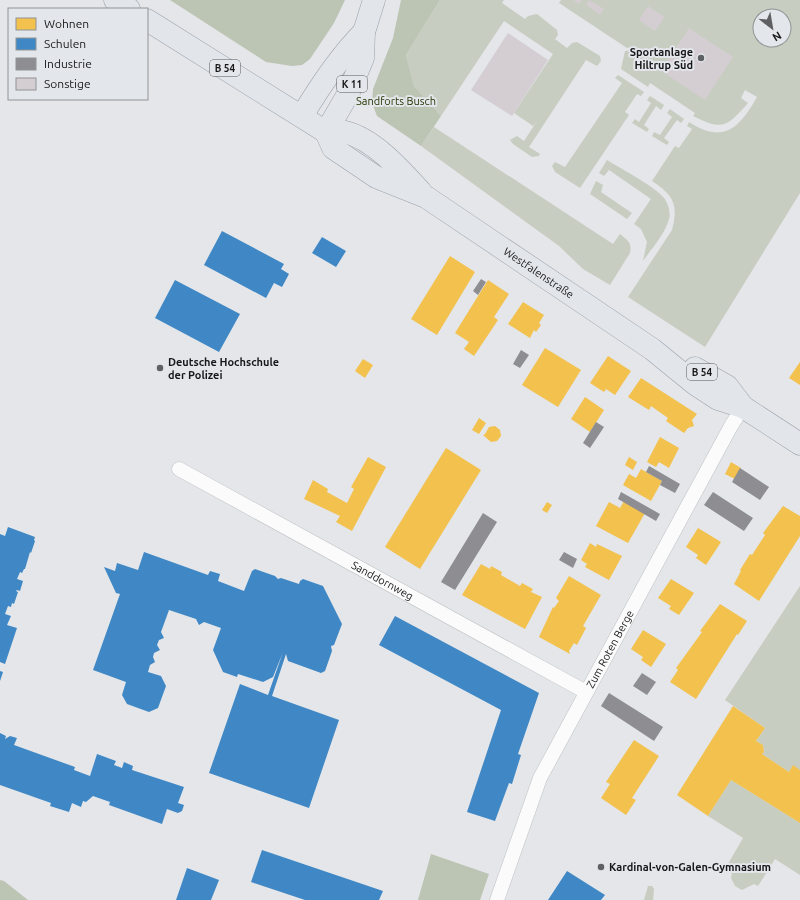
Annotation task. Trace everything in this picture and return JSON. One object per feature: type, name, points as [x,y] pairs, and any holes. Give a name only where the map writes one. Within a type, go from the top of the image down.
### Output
[{"type":"main road","points":[[115,0],[127,8]]},
{"type":"main road","name":"K 11","points":[[326,132],[348,94],[363,58],[364,32],[374,0]]},
{"type":"main road","name":"B 54","points":[[148,21],[326,132]]},
{"type":"main road","name":"K 11","points":[[302,116],[318,88],[344,54],[364,32]]},
{"type":"main road","name":"Westfalenstraße","points":[[326,132],[345,132],[358,137],[389,158],[426,198],[652,349],[702,372],[727,386],[743,408],[800,444]]},
{"type":"street","name":"Zum Roten Berge","points":[[497,900],[540,778],[731,426],[743,408]]},
{"type":"street","name":"Sanddornweg","points":[[179,469],[586,692]]},
{"type":"shaded area","points":[[440,0],[504,0],[502,3],[525,19],[528,16],[537,14],[557,30],[558,35],[555,39],[567,48],[572,43],[577,42],[600,56],[601,61],[597,66],[586,60],[529,147],[540,154],[539,156],[532,157],[513,144],[510,140],[517,136],[524,141],[537,121],[533,126],[514,113],[553,54],[504,21],[441,116],[414,86],[406,55]]},
{"type":"shaded area","points":[[561,0],[800,0],[800,193],[705,347],[628,297],[672,230],[674,221],[675,213],[672,201],[665,191],[652,181],[675,146],[679,148],[692,129],[687,126],[689,122],[701,129],[711,132],[729,130],[744,118],[757,97],[745,90],[741,98],[748,103],[729,122],[718,125],[703,121],[693,116],[695,113],[650,83],[648,87],[621,69],[625,51],[634,50],[634,47],[627,48],[559,3]]},
{"type":"shaded area","points":[[618,75],[644,92],[641,96],[637,94],[625,112],[629,115],[580,188],[555,172],[552,166],[555,162],[565,167],[622,83],[615,78]]},
{"type":"shaded area","points":[[650,96],[664,105],[661,110],[656,106],[644,125],[649,129],[647,132],[632,123],[635,119],[639,122],[651,103],[647,100]]},
{"type":"shaded area","points":[[670,109],[684,119],[681,123],[677,120],[664,138],[669,142],[667,145],[652,136],[654,132],[660,135],[672,117],[667,113]]},
{"type":"shaded area","points":[[434,127],[613,244],[620,234],[625,238],[630,244],[630,253],[610,285],[583,269],[559,246],[421,146]]},
{"type":"shaded area","points":[[607,160],[653,188],[664,198],[668,205],[670,217],[667,225],[643,261],[647,242],[641,229],[634,224],[651,199],[609,170],[604,176],[599,173]]},
{"type":"shaded area","points":[[596,181],[603,185],[601,192],[632,213],[627,219],[590,194]]},
{"type":"shaded area","points":[[800,586],[800,770],[793,766],[789,772],[762,754],[764,752],[763,745],[756,741],[765,728],[725,700]]},
{"type":"shaded area","points":[[731,780],[800,823],[800,875],[775,859],[758,886],[754,884],[742,890],[735,886],[731,878],[732,874],[725,869],[743,838],[708,816]]},
{"type":"shaded area","points":[[648,886],[652,886],[654,889],[653,900],[644,900]]},
{"type":"green space","points":[[170,0],[345,0],[334,23],[310,59],[302,65],[292,66],[266,62]]},
{"type":"green space","name":"Sandforts Busch","points":[[401,0],[440,0],[406,55],[414,86],[441,116],[421,146],[377,116],[372,103],[373,89],[393,38]]},
{"type":"green space","points":[[431,854],[489,874],[480,900],[418,900]]},
{"type":"green space","points":[[0,880],[4,881],[28,900],[0,900]]},
{"type":"building: Wohnen","points":[[450,256],[475,272],[437,335],[411,319]]},
{"type":"building: Wohnen","points":[[488,280],[509,294],[494,317],[498,320],[474,356],[464,349],[469,342],[455,333]]},
{"type":"building: Wohnen","points":[[523,302],[544,315],[539,323],[541,325],[536,332],[534,330],[530,338],[508,324]]},
{"type":"building: Wohnen","points":[[545,348],[581,370],[558,407],[522,385]]},
{"type":"building: Wohnen","points":[[608,356],[631,371],[615,395],[606,389],[604,392],[590,383]]},
{"type":"building: Wohnen","points":[[363,359],[373,365],[365,378],[355,371]]},
{"type":"building: Wohnen","points":[[800,362],[800,385],[789,378]]},
{"type":"building: Wohnen","points":[[641,378],[697,414],[692,420],[694,426],[688,428],[684,433],[666,421],[668,418],[651,406],[649,410],[628,397]]},
{"type":"building: Wohnen","points":[[585,397],[604,410],[590,432],[571,419]]},
{"type":"building: Wohnen","points":[[479,418],[486,423],[479,434],[472,430]]},
{"type":"building: Wohnen","points":[[495,426],[500,430],[501,436],[497,441],[491,442],[483,435],[489,427]]},
{"type":"building: Wohnen","points":[[660,437],[679,448],[669,468],[659,462],[656,467],[647,462]]},
{"type":"building: Wohnen","points":[[446,448],[481,470],[420,569],[385,547]]},
{"type":"building: Wohnen","points":[[368,457],[386,467],[352,531],[336,522],[340,516],[304,499],[313,480],[328,489],[327,492],[347,503],[354,489],[351,487]]},
{"type":"building: Wohnen","points":[[629,457],[637,462],[633,470],[625,465]]},
{"type":"building: Wohnen","points":[[731,462],[741,468],[735,479],[725,474]]},
{"type":"building: Wohnen","points":[[641,469],[662,481],[651,501],[623,485],[629,474],[636,478]]},
{"type":"building: Wohnen","points":[[624,501],[645,513],[628,543],[596,526],[609,502],[620,508]]},
{"type":"building: Wohnen","points":[[547,502],[552,505],[547,513],[542,510]]},
{"type":"building: Wohnen","points":[[783,506],[800,516],[800,536],[759,601],[734,584],[741,571],[740,570],[750,554],[752,555],[765,535],[763,533]]},
{"type":"building: Wohnen","points":[[698,528],[721,542],[706,565],[696,558],[698,555],[686,547]]},
{"type":"building: Wohnen","points":[[590,543],[596,547],[597,544],[622,556],[609,580],[585,567],[587,564],[581,560]]},
{"type":"building: Wohnen","points":[[481,564],[490,569],[491,566],[502,572],[501,575],[520,586],[522,583],[533,589],[531,592],[542,597],[525,629],[462,595]]},
{"type":"building: Wohnen","points":[[569,576],[601,595],[583,626],[586,628],[577,645],[574,643],[569,651],[570,654],[539,637],[553,607],[554,608],[559,601],[556,598]]},
{"type":"building: Wohnen","points":[[671,579],[694,593],[679,615],[669,609],[671,606],[658,598]]},
{"type":"building: Wohnen","points":[[720,604],[747,621],[738,635],[737,634],[696,699],[670,682],[678,670],[676,668]]},
{"type":"building: Wohnen","points":[[643,630],[666,644],[651,667],[641,660],[643,657],[631,649]]},
{"type":"building: Wohnen","points":[[733,706],[765,728],[756,741],[763,745],[764,752],[762,754],[789,772],[793,765],[800,770],[800,823],[731,780],[708,816],[677,795]]},
{"type":"building: Wohnen","points":[[634,740],[659,756],[632,798],[636,800],[626,815],[601,798],[610,784],[606,782]]},
{"type":"building: Schulen","points":[[222,231],[284,264],[281,269],[289,274],[282,287],[274,283],[266,298],[204,265]]},
{"type":"building: Schulen","points":[[322,237],[346,251],[336,267],[312,253]]},
{"type":"building: Schulen","points":[[175,280],[240,314],[219,352],[155,318]]},
{"type":"building: Schulen","points":[[8,527],[35,537],[35,541],[25,569],[22,573],[20,572],[17,579],[23,581],[20,591],[16,591],[18,592],[14,604],[12,603],[11,607],[8,606],[5,614],[11,616],[7,625],[17,628],[5,664],[0,662],[0,534],[5,536]]},
{"type":"building: Schulen","points":[[144,552],[208,575],[210,571],[220,574],[218,581],[244,591],[252,571],[255,569],[275,576],[278,579],[281,578],[299,584],[303,579],[323,586],[342,624],[334,645],[331,646],[332,651],[325,671],[321,673],[288,661],[286,654],[272,696],[339,720],[309,808],[209,773],[240,684],[268,695],[283,652],[273,677],[263,682],[238,674],[237,677],[223,672],[213,650],[221,628],[204,622],[199,625],[196,619],[169,610],[161,632],[164,638],[159,640],[157,645],[160,650],[154,653],[153,657],[155,662],[150,665],[148,672],[161,676],[166,686],[158,708],[149,712],[127,704],[122,695],[126,682],[93,670],[120,594],[116,593],[104,567],[115,571],[117,563],[138,570]]},
{"type":"building: Schulen","points":[[395,616],[539,693],[518,754],[521,755],[512,784],[509,783],[495,821],[467,812],[501,710],[379,645]]},
{"type":"building: Schulen","points":[[0,671],[3,672],[0,681]]},
{"type":"building: Schulen","points":[[0,733],[6,736],[5,739],[10,736],[17,738],[14,745],[75,767],[74,770],[90,776],[97,754],[116,761],[114,765],[122,768],[124,762],[133,766],[132,770],[184,787],[178,803],[184,805],[182,811],[178,813],[167,809],[162,824],[109,805],[110,802],[93,796],[86,802],[83,801],[81,807],[72,803],[69,812],[50,806],[51,803],[0,785]]},
{"type":"building: Schulen","points":[[262,850],[383,891],[379,900],[305,900],[251,882]]},
{"type":"building: Schulen","points":[[187,868],[219,880],[211,900],[176,900]]},
{"type":"building: Schulen","points":[[567,871],[605,895],[601,900],[548,900]]},
{"type":"building: Industrie","points":[[481,279],[486,282],[478,295],[473,291]]},
{"type":"building: Industrie","points":[[521,350],[529,355],[520,368],[513,364]]},
{"type":"building: Industrie","points":[[596,422],[604,427],[590,448],[583,443]]},
{"type":"building: Industrie","points":[[649,466],[680,484],[675,493],[660,485],[662,481],[646,472]]},
{"type":"building: Industrie","points":[[740,468],[769,487],[760,500],[732,482]]},
{"type":"building: Industrie","points":[[621,492],[660,514],[656,521],[618,499]]},
{"type":"building: Industrie","points":[[713,492],[753,518],[744,531],[704,505]]},
{"type":"building: Industrie","points":[[483,513],[497,522],[455,590],[441,582]]},
{"type":"building: Industrie","points":[[564,552],[577,559],[573,568],[559,560]]},
{"type":"building: Industrie","points":[[642,673],[656,682],[647,695],[633,686]]},
{"type":"building: Industrie","points":[[609,693],[663,727],[654,741],[601,706]]},
{"type":"building: Sonstige","points":[[573,0],[582,0],[579,4]]},
{"type":"building: Sonstige","points":[[589,0],[604,9],[600,15],[586,5]]},
{"type":"building: Sonstige","points":[[648,6],[665,17],[655,31],[639,20]]},
{"type":"building: Sonstige","points":[[689,28],[733,57],[705,100],[661,71]]},
{"type":"building: Sonstige","points":[[508,33],[548,60],[512,116],[471,90]]},
{"type":"place","name":"Sportanlage Hiltrup Süd","points":[[701,58]]},
{"type":"place","name":"Deutsche Hochschule der Polizei","points":[[160,368]]},
{"type":"place","name":"Kardinal-von-Galen-Gymnasium","points":[[601,867]]}]
